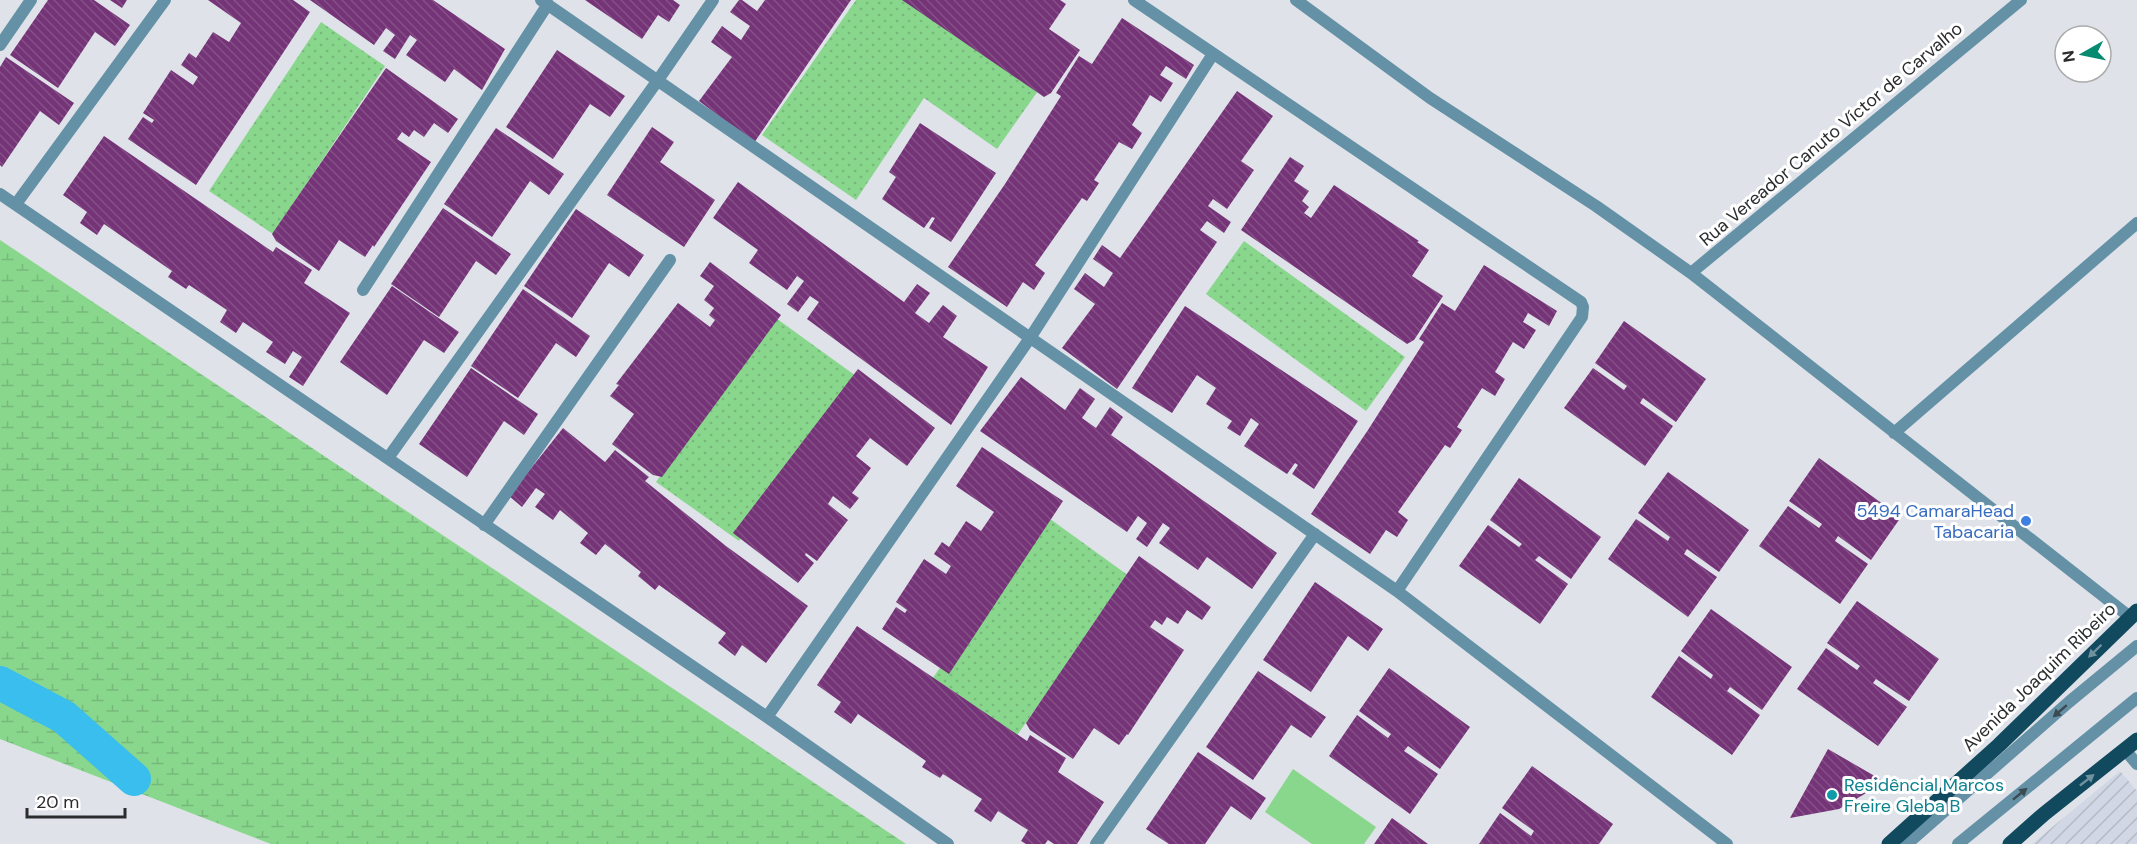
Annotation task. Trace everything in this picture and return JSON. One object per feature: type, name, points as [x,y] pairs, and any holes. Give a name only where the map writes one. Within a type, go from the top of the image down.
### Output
[{"type":"main road","name":"Avenida Joaquim Ribeiro","points":[[1889,844],[1999,745],[2133,614]]},
{"type":"main road","points":[[2010,844],[2131,745]]},
{"type":"street","points":[[0,45],[31,0]]},
{"type":"street","points":[[16,204],[165,0]]},
{"type":"street","points":[[388,459],[658,80],[712,0]]},
{"type":"street","points":[[1134,0],[1578,298],[1583,307],[1582,317],[1397,591]]},
{"type":"street","points":[[1296,0],[1430,98],[1596,206],[1691,273],[1894,433],[2133,614]]},
{"type":"street","name":"Rua Vereador Canuto Víctor de Carvalho","points":[[1691,273],[2021,0]]},
{"type":"street","points":[[363,290],[544,2],[1397,591],[1727,844]]},
{"type":"street","points":[[767,717],[1030,338],[1213,54]]},
{"type":"street","points":[[0,194],[767,717],[948,844]]},
{"type":"street","points":[[1894,433],[2137,223]]},
{"type":"street","points":[[484,525],[670,260]]},
{"type":"street","points":[[1096,844],[1315,534]]},
{"type":"street","points":[[1907,844],[2069,702],[2137,646]]},
{"type":"street","points":[[1958,844],[2137,698]]},
{"type":"street","points":[[2131,745],[2137,764]]},
{"type":"shaded area","points":[[2120,771],[2137,791],[2137,844],[2032,844]]},
{"type":"green space","points":[[856,0],[910,0],[1038,91],[997,149],[924,98],[856,200],[762,135]]},
{"type":"green space","points":[[321,22],[385,66],[273,234],[209,191]]},
{"type":"green space","points":[[0,240],[906,844],[271,844],[0,739]]},
{"type":"green space","points":[[1244,241],[1405,357],[1366,411],[1206,294]]},
{"type":"green space","points":[[773,316],[856,376],[739,541],[656,482]]},
{"type":"green space","points":[[1046,516],[1129,576],[1013,741],[930,682]]},
{"type":"green space","points":[[1293,769],[1376,827],[1364,844],[1312,844],[1265,812]]},
{"type":"building","points":[[48,0],[94,0],[130,25],[115,46],[95,32],[58,88],[10,55]]},
{"type":"building","points":[[110,0],[127,0],[122,8]]},
{"type":"building","points":[[208,0],[293,0],[310,12],[196,185],[128,139],[143,117],[152,123],[154,120],[143,113],[171,70],[193,85],[198,77],[181,65],[189,53],[196,58],[213,32],[229,42],[241,23]]},
{"type":"building","points":[[310,0],[433,0],[505,49],[482,90],[454,69],[445,82],[406,55],[417,40],[410,35],[395,59],[383,51],[395,35],[386,28],[374,45]]},
{"type":"building","points":[[585,0],[673,0],[680,5],[669,22],[658,15],[642,39]]},
{"type":"building","points":[[739,0],[757,11],[765,0],[851,0],[754,143],[699,101],[732,57],[711,42],[722,26],[741,40],[750,26],[730,12]]},
{"type":"building","points":[[902,0],[1060,0],[1066,4],[1049,29],[1080,50],[1051,93],[1044,97]]},
{"type":"building","points":[[1122,18],[1194,65],[1186,79],[1166,66],[1160,75],[1173,83],[1161,102],[1150,95],[1132,125],[1142,133],[1132,149],[1119,142],[1094,180],[1099,183],[1087,201],[1082,198],[1035,265],[1045,273],[1034,290],[1023,282],[1007,307],[948,267],[1061,96],[1056,93],[1079,56],[1092,64]]},
{"type":"building","points":[[557,50],[625,96],[610,117],[590,104],[553,159],[506,127]]},
{"type":"building","points":[[6,57],[74,103],[59,125],[40,111],[2,167],[0,165],[0,67]]},
{"type":"building","points":[[386,68],[458,119],[448,133],[434,123],[424,137],[414,130],[409,137],[402,132],[397,139],[431,162],[365,257],[339,240],[319,271],[276,241],[272,234]]},
{"type":"building","points":[[1237,91],[1273,116],[1241,161],[1254,170],[1227,209],[1213,199],[1208,206],[1231,222],[1224,233],[1207,221],[1200,230],[1217,242],[1117,389],[1062,348],[1095,304],[1074,289],[1085,273],[1104,287],[1113,273],[1093,259],[1102,245],[1120,258]]},
{"type":"building","points":[[920,123],[996,173],[951,242],[929,228],[935,218],[932,217],[924,228],[882,199],[896,177],[889,172]]},
{"type":"building","points":[[652,127],[674,142],[660,162],[715,200],[684,247],[607,195]]},
{"type":"building","points":[[496,128],[564,174],[549,195],[530,181],[492,237],[444,204]]},
{"type":"building","points":[[104,136],[273,252],[276,247],[312,270],[304,283],[350,313],[303,386],[289,377],[302,357],[293,351],[285,364],[266,352],[273,342],[243,322],[236,333],[220,322],[227,310],[189,285],[186,289],[168,277],[172,271],[104,224],[97,235],[80,223],[87,212],[63,195]]},
{"type":"building","points":[[1290,157],[1304,166],[1294,181],[1309,191],[1302,201],[1309,207],[1304,213],[1311,218],[1334,185],[1429,250],[1412,276],[1443,296],[1414,340],[1407,344],[1241,230]]},
{"type":"building","points":[[738,182],[904,302],[917,284],[930,293],[915,313],[929,323],[943,305],[957,316],[943,337],[988,367],[951,425],[807,319],[819,302],[810,296],[798,312],[787,304],[804,281],[797,276],[787,290],[749,263],[758,250],[713,218]]},
{"type":"building","points":[[443,208],[511,254],[496,275],[476,261],[439,317],[391,284]]},
{"type":"building","points":[[576,209],[644,255],[629,277],[609,263],[572,318],[524,286]]},
{"type":"building","points":[[710,262],[781,315],[662,477],[653,475],[612,444],[634,414],[610,396],[619,385],[616,384],[678,303],[710,327],[715,320],[709,315],[714,308],[704,300],[714,286],[700,276]]},
{"type":"building","points":[[1484,265],[1557,311],[1549,326],[1528,313],[1523,322],[1536,330],[1524,349],[1513,342],[1495,372],[1505,379],[1495,396],[1482,388],[1457,427],[1462,430],[1450,448],[1445,445],[1398,512],[1408,520],[1397,537],[1386,530],[1370,554],[1311,514],[1424,342],[1419,339],[1442,303],[1455,311]]},
{"type":"building","points":[[392,286],[459,332],[444,353],[424,340],[387,395],[340,362]]},
{"type":"building","points":[[523,289],[590,336],[576,357],[556,343],[518,398],[471,366]]},
{"type":"building","points":[[1185,306],[1358,421],[1314,489],[1292,474],[1298,465],[1295,463],[1287,474],[1244,446],[1259,424],[1251,418],[1240,436],[1227,428],[1232,421],[1206,404],[1216,388],[1197,375],[1172,413],[1132,388]]},
{"type":"building","points":[[1624,321],[1706,379],[1676,422],[1643,398],[1640,403],[1673,426],[1645,466],[1564,408],[1593,368],[1624,390],[1627,386],[1595,363]]},
{"type":"building","points":[[471,368],[538,414],[524,435],[504,421],[467,477],[419,444]]},
{"type":"building","points":[[858,369],[935,428],[907,466],[870,438],[856,456],[871,468],[852,493],[859,498],[850,509],[833,496],[828,504],[848,520],[817,561],[806,553],[805,555],[814,563],[798,583],[733,533]]},
{"type":"building","points":[[1021,377],[1065,410],[1080,388],[1095,399],[1082,418],[1096,428],[1110,407],[1123,417],[1111,435],[1277,553],[1252,589],[1207,557],[1198,570],[1159,543],[1170,528],[1163,523],[1147,547],[1136,539],[1147,523],[1138,516],[1127,532],[980,431]]},
{"type":"building","points":[[563,428],[605,462],[615,450],[649,477],[645,481],[726,546],[808,606],[766,663],[742,645],[735,656],[718,643],[726,633],[659,585],[655,590],[638,576],[641,572],[605,544],[596,555],[580,543],[588,533],[560,510],[553,520],[535,507],[545,494],[536,488],[522,507],[509,496]]},
{"type":"building","points":[[982,447],[1063,501],[949,674],[882,629],[896,607],[905,613],[907,610],[896,602],[924,559],[946,574],[951,566],[934,554],[942,542],[949,547],[966,521],[981,531],[994,512],[956,486]]},
{"type":"building","points":[[1819,458],[1901,517],[1871,560],[1838,536],[1835,541],[1868,564],[1840,604],[1759,546],[1788,506],[1819,528],[1822,524],[1789,501]]},
{"type":"building","points":[[1668,472],[1749,530],[1719,572],[1687,549],[1684,554],[1717,577],[1688,617],[1608,559],[1636,519],[1668,541],[1670,537],[1638,513]]},
{"type":"building","points":[[1519,478],[1601,537],[1571,579],[1539,556],[1535,560],[1568,584],[1540,624],[1459,566],[1488,525],[1519,547],[1522,544],[1490,520]]},
{"type":"building","points":[[1139,556],[1211,607],[1202,620],[1187,610],[1178,624],[1167,617],[1162,625],[1155,620],[1150,627],[1184,650],[1119,745],[1094,728],[1073,759],[1030,730],[1026,723]]},
{"type":"building","points":[[1315,582],[1383,629],[1368,651],[1348,636],[1311,692],[1263,660]]},
{"type":"building","points":[[1857,601],[1939,659],[1909,701],[1876,679],[1873,683],[1907,707],[1878,746],[1797,689],[1826,648],[1857,670],[1860,666],[1827,643]]},
{"type":"building","points":[[1711,609],[1792,667],[1762,710],[1730,687],[1727,691],[1760,715],[1732,755],[1651,697],[1679,656],[1711,679],[1713,675],[1681,651]]},
{"type":"building","points":[[857,626],[1027,741],[1030,735],[1066,758],[1058,772],[1104,802],[1077,844],[1054,844],[1048,840],[1045,844],[1026,844],[1021,841],[1028,830],[998,811],[991,822],[974,811],[982,799],[943,774],[940,778],[922,767],[926,761],[858,714],[851,724],[834,712],[841,702],[817,685]]},
{"type":"building","points":[[1389,668],[1470,727],[1440,769],[1408,746],[1404,751],[1438,774],[1410,814],[1329,756],[1357,715],[1388,738],[1391,734],[1359,711]]},
{"type":"building","points":[[1258,671],[1326,717],[1311,738],[1291,725],[1253,780],[1206,747]]},
{"type":"building","name":"Residêncial Marcos Freire Gleba B","points":[[1828,749],[1885,782],[1839,809],[1790,818]]},
{"type":"building","points":[[1198,752],[1266,798],[1251,820],[1231,806],[1205,844],[1169,844],[1146,829]]},
{"type":"building","points":[[1532,766],[1613,824],[1599,844],[1479,844],[1500,813],[1531,836],[1534,831],[1502,808]]},
{"type":"building","points":[[1392,818],[1428,844],[1374,844]]},
{"type":"waterway","points":[[0,683],[64,717],[134,779]]},
{"type":"place","name":"5494 CamaraHead Tabacaria","points":[[2026,521]]},
{"type":"place","name":"Residêncial Marcos Freire Gleba B","points":[[1832,795]]}]
